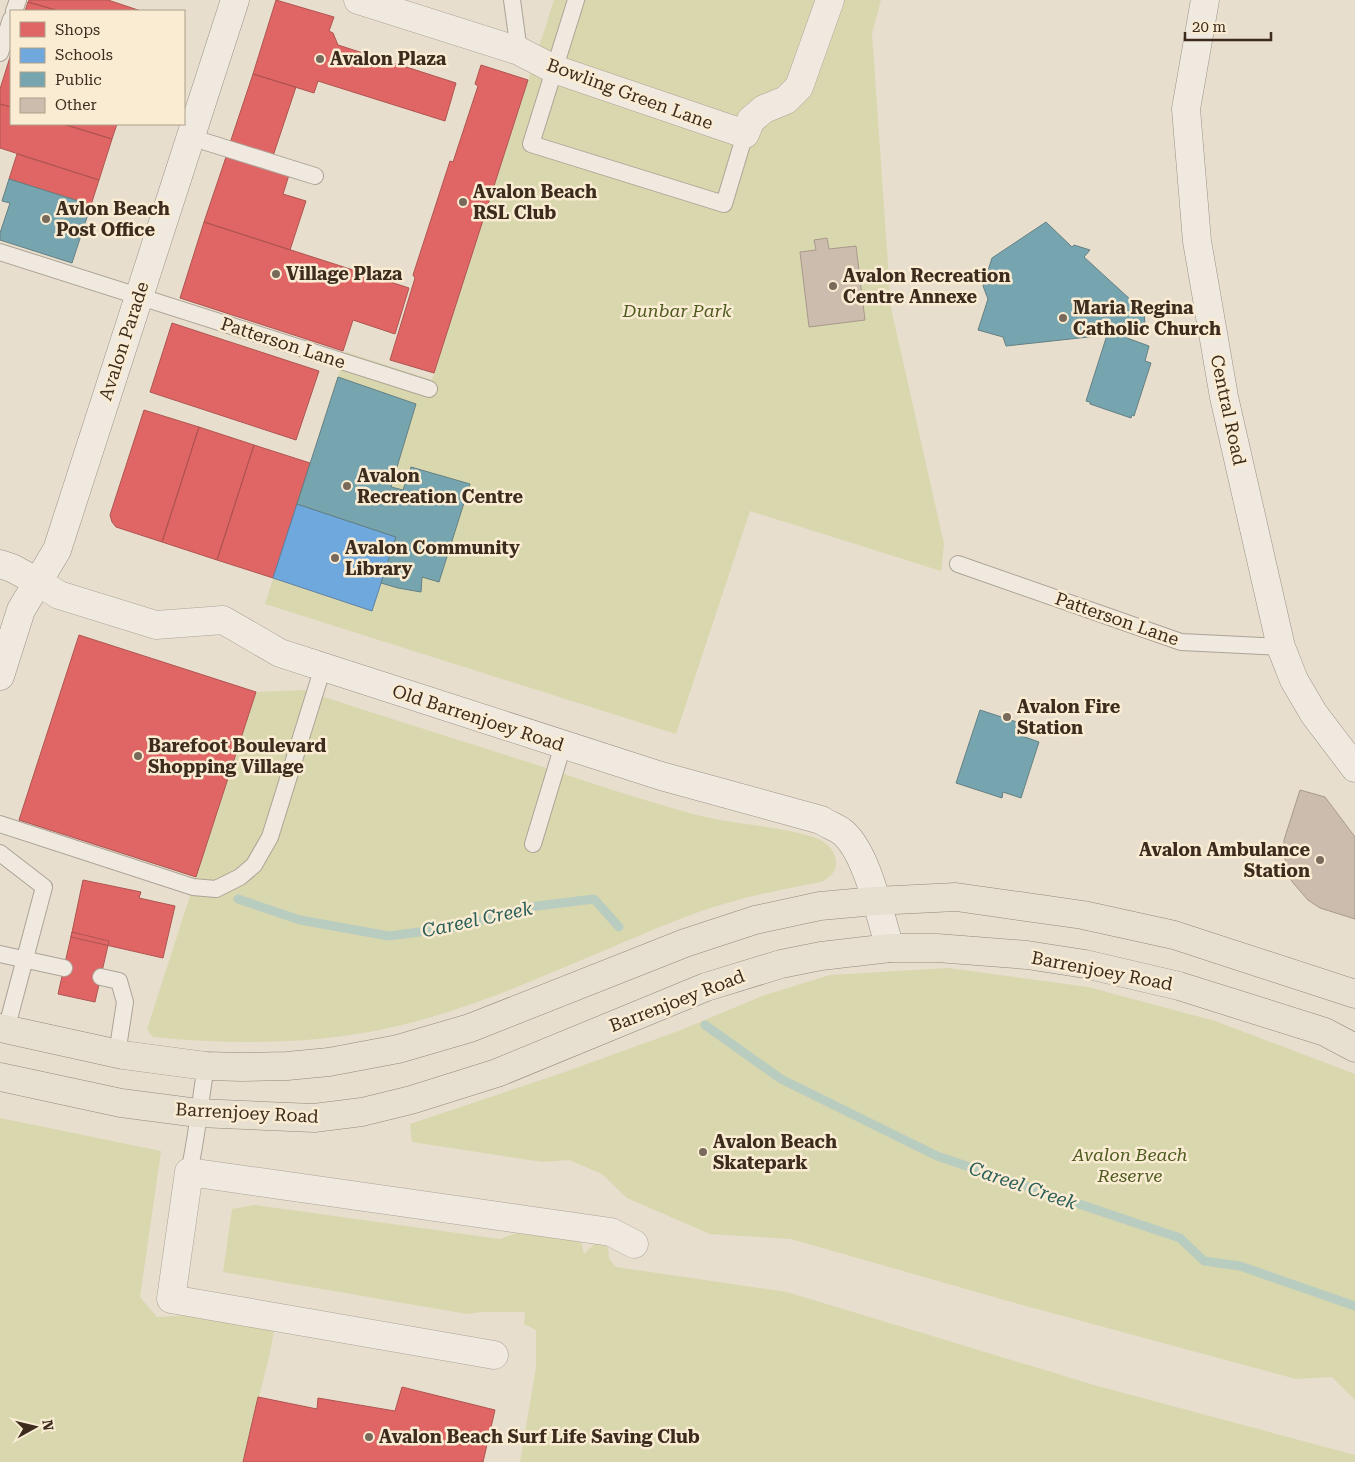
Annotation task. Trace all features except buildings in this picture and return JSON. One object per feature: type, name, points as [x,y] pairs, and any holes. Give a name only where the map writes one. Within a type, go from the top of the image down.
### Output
[{"type":"main road","points":[[3,1029],[117,1054],[206,1066],[287,1066],[329,1062],[398,1049],[470,1028],[685,943],[755,920],[820,906],[956,897],[1083,915],[1174,935],[1355,994]]},
{"type":"main road","name":"Barrenjoey Road","points":[[0,1077],[121,1102],[198,1113],[314,1118],[362,1112],[403,1102],[497,1073],[706,987],[734,978],[781,964],[821,956],[890,948],[937,948],[1018,954],[1085,964],[1179,986],[1325,1032],[1355,1048]]},
{"type":"street","name":"Avalon Parade","points":[[0,676],[21,610],[57,550],[235,0]]},
{"type":"street","name":"Bowling Green Lane","points":[[358,0],[520,51],[554,69],[745,134]]},
{"type":"street","points":[[745,134],[751,120],[764,110],[786,100],[799,87],[830,0]]},
{"type":"street","name":"Central Road","points":[[1205,0],[1186,109],[1198,241],[1224,397],[1281,646],[1294,680],[1314,714],[1355,768]]},
{"type":"street","name":"Old Barrenjoey Road","points":[[0,564],[12,568],[59,595],[156,625],[223,620],[280,653],[661,776],[821,820],[842,831],[854,844],[865,867],[890,948]]},
{"type":"street","points":[[494,1355],[171,1299],[189,1172],[611,1232],[634,1244]]},
{"type":"lane","points":[[512,0],[520,51]]},
{"type":"lane","points":[[576,0],[531,144],[724,204],[745,134]]},
{"type":"lane","points":[[0,53],[10,22]]},
{"type":"lane","points":[[190,137],[314,176]]},
{"type":"lane","name":"Patterson Lane","points":[[0,252],[428,389]]},
{"type":"lane","name":"Patterson Lane","points":[[958,564],[1182,642],[1281,646]]},
{"type":"lane","points":[[0,824],[193,887],[216,889],[240,877],[254,865],[270,838],[317,665]]},
{"type":"lane","points":[[533,844],[563,745]]},
{"type":"lane","points":[[0,853],[44,887],[3,1029]]},
{"type":"lane","points":[[0,954],[64,968]]},
{"type":"lane","points":[[101,977],[119,981],[125,1002],[117,1054]]},
{"type":"lane","points":[[189,1172],[195,1145],[206,1066]]},
{"type":"green space","name":"Dunbar Park","points":[[554,0],[881,0],[872,33],[891,308],[944,544],[941,571],[750,511],[676,734],[265,604],[346,352],[432,380]]},
{"type":"green space","points":[[303,690],[612,790],[693,814],[786,830],[816,838],[824,842],[834,853],[836,866],[829,878],[821,882],[756,895],[693,914],[510,990],[412,1023],[339,1037],[265,1042],[228,1042],[153,1037],[147,1029],[256,692]]},
{"type":"green space","name":"Avalon Beach Reserve","points":[[948,968],[1088,987],[1215,1021],[1355,1074],[1355,1400],[1332,1377],[1296,1379],[1015,1303],[791,1239],[710,1234],[627,1198],[602,1174],[569,1160],[543,1162],[412,1142],[410,1124],[562,1073],[681,1030],[762,996],[830,975]]},
{"type":"green space","points":[[0,1118],[161,1151],[140,1297],[157,1317],[193,1315],[274,1331],[243,1462],[0,1462]]},
{"type":"green space","points":[[255,1205],[500,1239],[520,1232],[581,1241],[584,1254],[595,1243],[608,1247],[609,1259],[616,1267],[787,1292],[1094,1385],[1355,1455],[1355,1462],[520,1462],[536,1367],[536,1330],[524,1324],[525,1312],[467,1314],[223,1272],[232,1209]]},
{"type":"waterway","name":"Careel Creek","points":[[238,899],[300,920],[389,936],[457,927],[529,907],[594,899],[619,927]]},
{"type":"waterway","name":"Careel Creek","points":[[705,1025],[781,1079],[937,1156],[1180,1238],[1204,1261],[1240,1266],[1355,1306]]},
{"type":"place","name":"Avalon Plaza","points":[[320,59]]},
{"type":"place","name":"Avalon Beach RSL Club","points":[[463,202]]},
{"type":"place","name":"Avlon Beach Post Office","points":[[46,219]]},
{"type":"place","name":"Village Plaza","points":[[276,274]]},
{"type":"place","name":"Avalon Recreation Centre Annexe","points":[[833,286]]},
{"type":"place","name":"Maria Regina Catholic Church","points":[[1063,318]]},
{"type":"place","name":"Avalon Recreation Centre","points":[[347,486]]},
{"type":"place","name":"Avalon Community Library","points":[[335,558]]},
{"type":"place","name":"Avalon Fire Station","points":[[1007,717]]},
{"type":"place","name":"Barefoot Boulevard Shopping Village","points":[[138,756]]},
{"type":"place","name":"Avalon Ambulance Station","points":[[1320,860]]},
{"type":"place","name":"Avalon Beach Skatepark","points":[[703,1152]]},
{"type":"place","name":"Avalon Beach Surf Life Saving Club","points":[[369,1437]]}]
